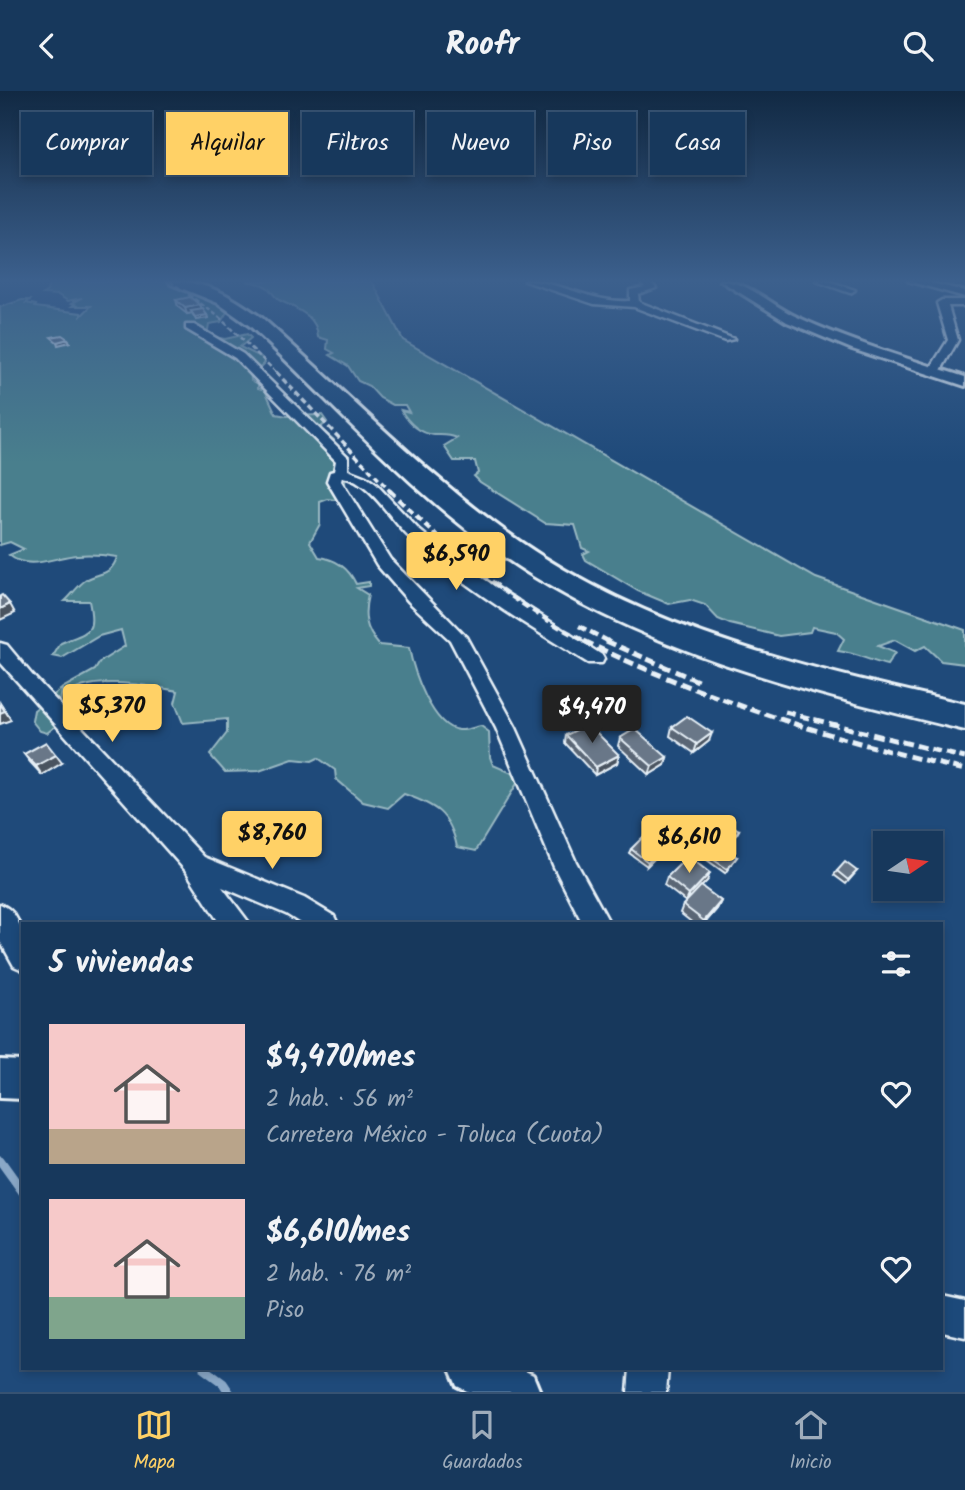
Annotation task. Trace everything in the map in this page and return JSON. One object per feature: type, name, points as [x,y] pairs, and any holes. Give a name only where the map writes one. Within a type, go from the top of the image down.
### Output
[{"type":"highway","points":[[277,342],[465,514],[512,549],[568,583],[644,621],[711,648],[803,676],[965,717]]},
{"type":"highway","points":[[299,342],[492,509],[548,550],[586,572],[646,601],[723,632],[816,659],[965,695]]},
{"type":"street","points":[[217,342],[254,371],[343,460],[341,473]]},
{"type":"street","points":[[847,342],[965,382]]},
{"type":"street","points":[[934,372],[952,342]]},
{"type":"street","points":[[595,659],[491,595],[413,532],[365,481],[351,474],[335,475],[334,481],[383,562],[415,598],[457,637],[463,647],[506,728],[566,867],[596,922]]},
{"type":"street","points":[[0,649],[25,680],[195,864],[221,907],[235,922]]},
{"type":"street","points":[[195,864],[295,906],[321,922]]},
{"type":"street","points":[[0,915],[21,953]]},
{"type":"street","points":[[0,1079],[21,1080]]},
{"type":"street","points":[[943,1314],[965,1319]]},
{"type":"street","points":[[476,1370],[516,1392]]},
{"type":"street","points":[[648,1392],[649,1370]]},
{"type":"green space","points":[[0,342],[246,342],[240,347],[261,357],[265,363],[259,369],[250,371],[251,380],[258,384],[258,388],[265,390],[276,414],[322,415],[327,422],[320,428],[334,440],[337,473],[345,481],[346,493],[335,500],[320,502],[320,524],[310,542],[319,557],[341,566],[356,584],[369,582],[369,586],[357,588],[368,595],[366,615],[371,633],[379,645],[409,648],[425,696],[440,719],[449,727],[459,730],[481,726],[489,732],[493,765],[521,777],[476,851],[457,847],[450,826],[433,807],[404,794],[388,808],[363,802],[336,779],[335,770],[318,758],[312,761],[293,759],[259,771],[225,772],[210,755],[227,733],[227,719],[183,723],[175,703],[178,691],[119,683],[88,685],[66,697],[62,690],[58,713],[61,722],[47,733],[40,731],[32,721],[34,710],[64,687],[95,670],[100,662],[125,646],[121,630],[99,636],[62,658],[53,656],[61,643],[84,633],[91,626],[89,601],[65,601],[86,580],[108,571],[117,557],[69,556],[34,563],[17,560],[9,555],[24,549],[10,542],[0,545]]},
{"type":"green space","points":[[328,342],[406,342],[816,578],[965,630],[965,664],[941,661],[925,646],[915,651],[895,640],[878,646],[895,653],[887,665],[838,651],[844,639],[836,632],[812,627],[810,632],[779,636],[730,624],[718,619],[705,605],[690,600],[669,604],[638,591],[586,560],[583,554],[589,551],[582,548],[575,525],[545,523],[480,482],[474,476],[478,473],[475,461],[454,461],[444,446],[457,438],[429,434],[414,426],[401,410],[409,412],[405,405],[393,405],[380,398],[369,386],[358,381],[348,366],[330,355],[334,353],[327,349]]},
{"type":"building","points":[[0,596],[10,604],[0,609]]},
{"type":"building","points":[[687,716],[712,733],[697,744],[672,727]]},
{"type":"building","points":[[588,724],[619,755],[596,767],[566,735]]},
{"type":"building","points":[[635,729],[667,757],[652,766],[620,738]]},
{"type":"building","points":[[46,742],[56,755],[36,766],[24,754]]},
{"type":"building","points":[[723,820],[739,830],[729,842],[713,832]]},
{"type":"building","points":[[646,834],[663,847],[648,862],[631,849]]},
{"type":"building","points":[[715,842],[737,857],[727,869],[704,853]]},
{"type":"building","points":[[688,856],[710,873],[689,895],[667,877]]},
{"type":"building","points":[[845,862],[857,871],[848,880],[837,871]]},
{"type":"building","points":[[701,886],[721,901],[704,921],[683,905]]},
{"type":"waterway","points":[[0,1160],[21,1189]]},
{"type":"waterway","points":[[205,1370],[223,1383],[229,1392]]},
{"type":"railway","points":[[245,342],[277,373]]},
{"type":"railway","points":[[277,373],[390,491]]},
{"type":"railway","points":[[390,491],[482,574],[532,611],[587,642]]},
{"type":"railway","points":[[579,626],[610,642]]},
{"type":"railway","points":[[584,641],[723,700],[867,745],[965,770]]},
{"type":"railway","points":[[606,641],[700,682]]},
{"type":"railway","points":[[785,712],[965,758]]}]
